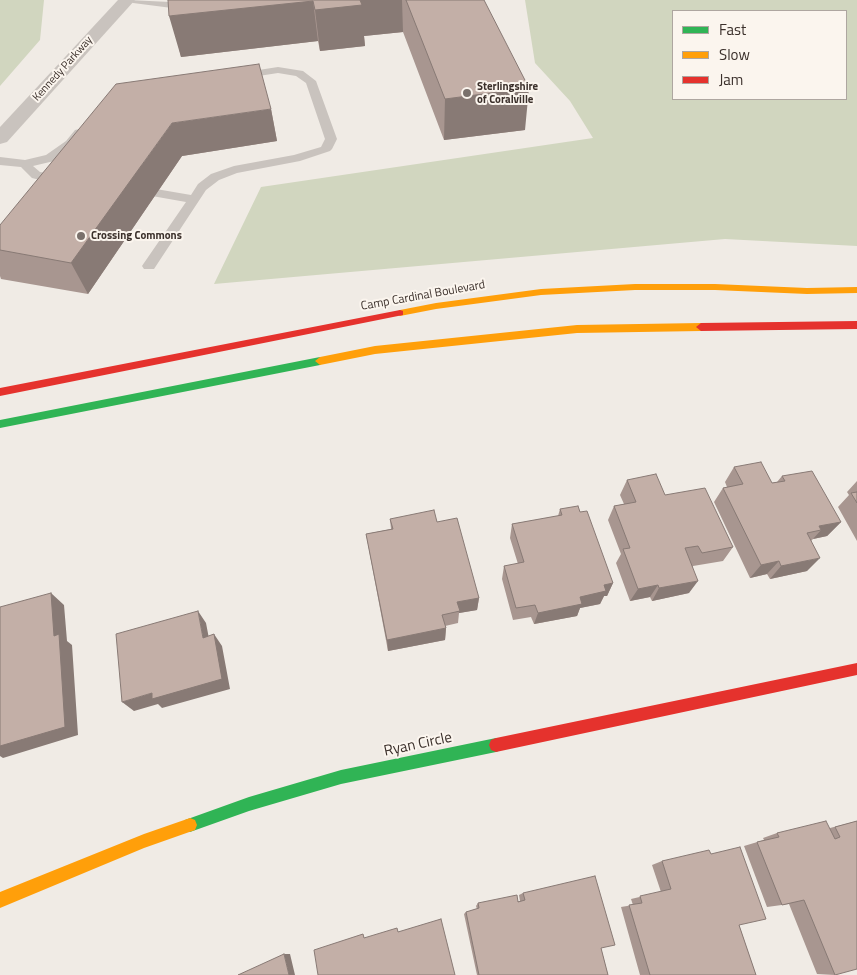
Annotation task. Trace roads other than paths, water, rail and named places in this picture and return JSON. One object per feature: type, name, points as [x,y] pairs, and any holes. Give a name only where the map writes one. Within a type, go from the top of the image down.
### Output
[{"type":"street","name":"Kennedy Parkway","points":[[0,138],[127,0]]},
{"type":"street","name":"Camp Cardinal Boulevard","points":[[0,392],[436,306],[542,292],[635,287],[715,287],[807,291],[857,290]]},
{"type":"street","points":[[0,424],[375,350],[576,329],[857,325]]},
{"type":"street","name":"Ryan Circle","points":[[0,900],[144,841],[249,804],[341,777],[857,669]]},
{"type":"lane","points":[[133,0],[172,5],[179,0]]},
{"type":"lane","points":[[149,266],[202,187],[215,177],[234,170],[296,158],[326,149],[331,139],[311,80],[299,73],[278,70],[230,77]]},
{"type":"lane","points":[[0,160],[25,164],[50,158],[70,143],[87,122]]},
{"type":"lane","points":[[25,164],[36,175],[77,182]]},
{"type":"lane","points":[[156,193],[194,199]]},
{"type":"place","name":"Sterlingshire of Coralville","points":[[467,93]]},
{"type":"place","name":"Crossing Commons","points":[[81,236]]}]
